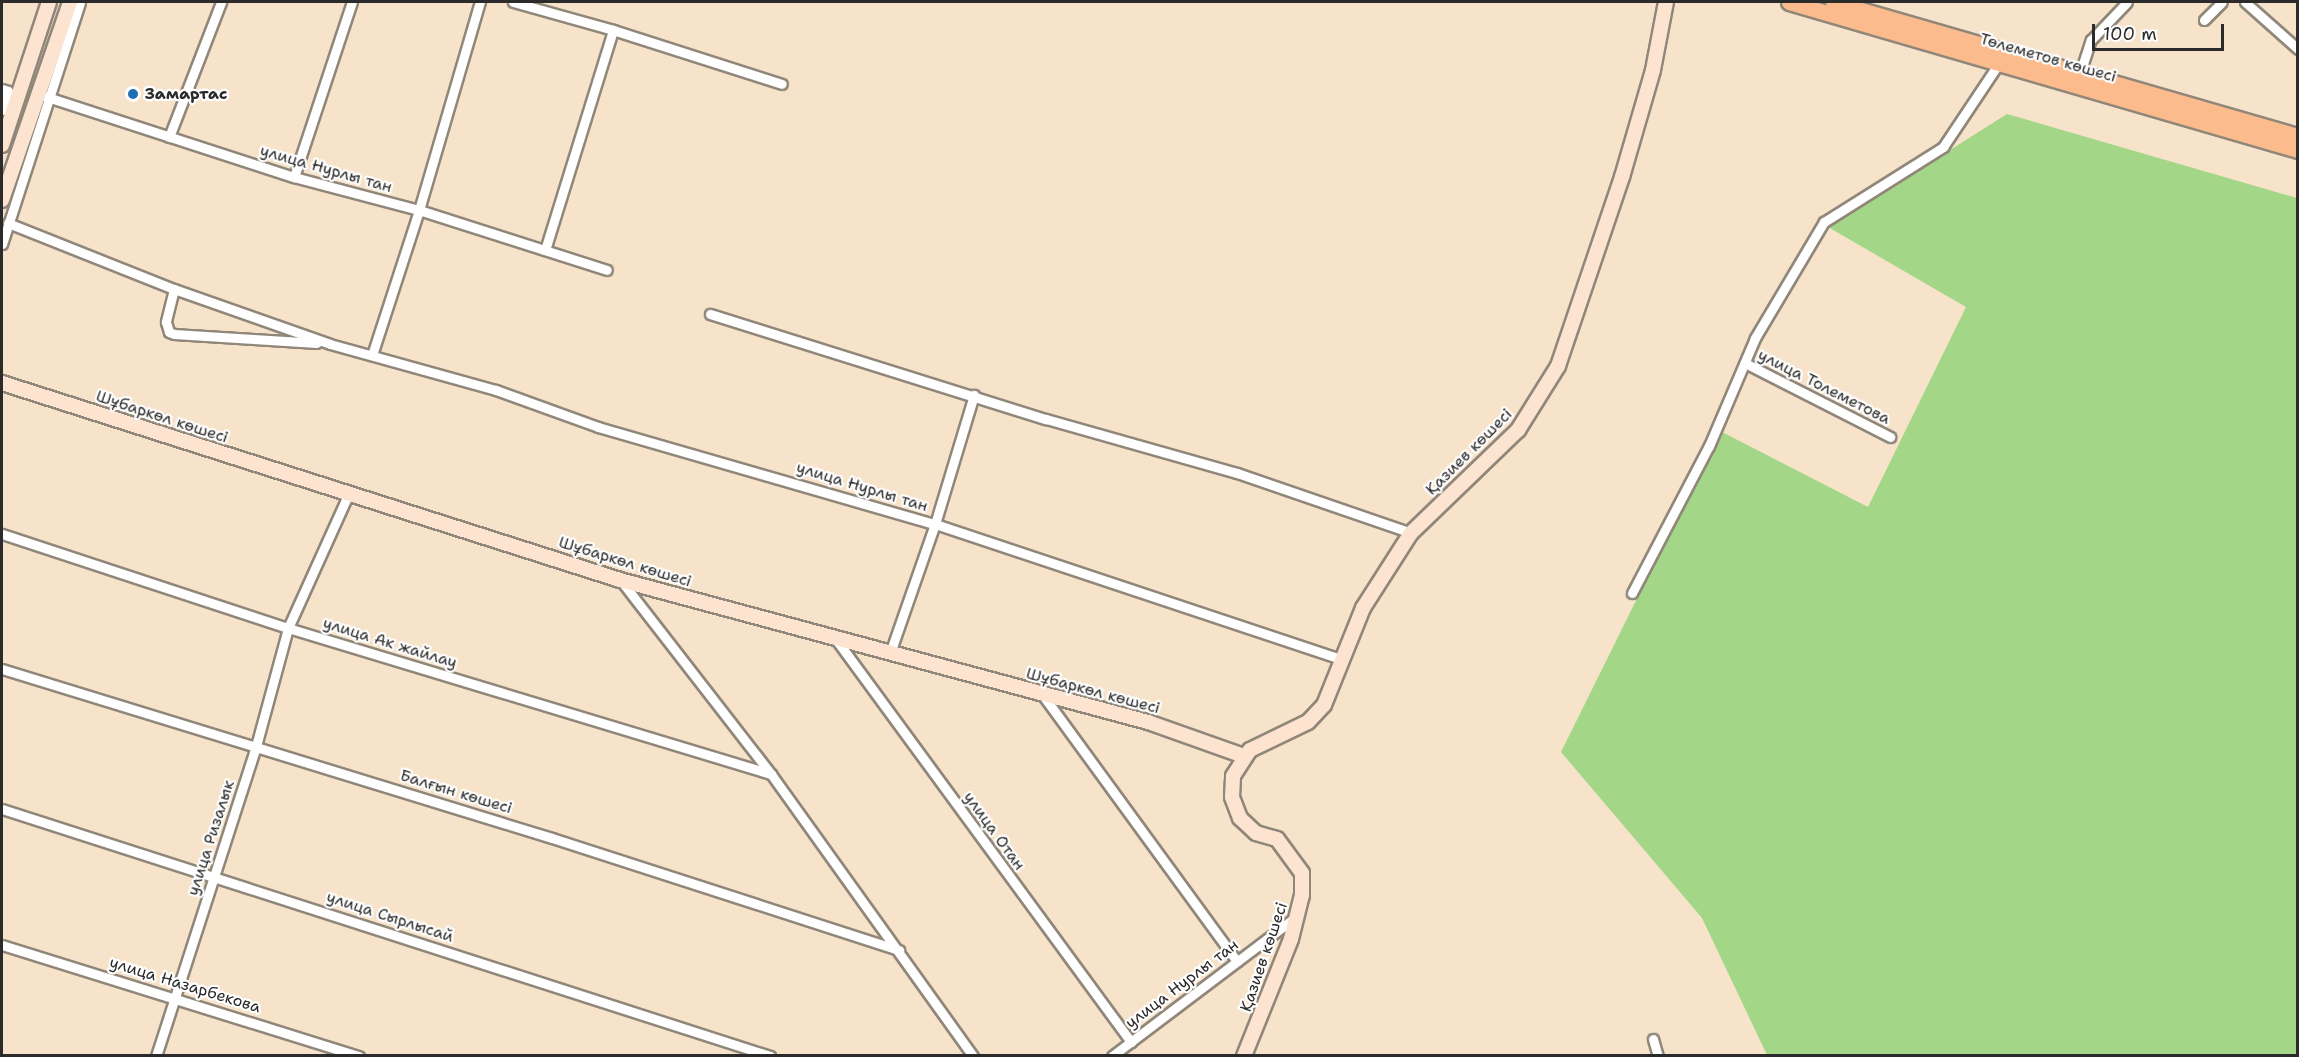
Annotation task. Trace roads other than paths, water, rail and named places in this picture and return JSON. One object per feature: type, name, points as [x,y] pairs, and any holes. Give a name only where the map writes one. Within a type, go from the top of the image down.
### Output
[{"type":"main road","name":"Төлеметов көшесі","points":[[1789,2],[1836,7],[2080,73],[2298,136]]},
{"type":"main road","name":"Төлеметов көшесі","points":[[1836,7],[1999,63],[2298,150]]},
{"type":"street","points":[[2,145],[49,2]]},
{"type":"street","points":[[2,243],[70,2]]},
{"type":"street","points":[[2,200],[80,2]]},
{"type":"street","points":[[169,137],[221,2]]},
{"type":"street","points":[[294,177],[352,2]]},
{"type":"street","points":[[372,355],[419,210],[480,2]]},
{"type":"street","points":[[513,2],[613,30],[782,84]]},
{"type":"street","name":"Қазиев көшесі","points":[[1244,1056],[1298,916],[1302,873],[1277,839],[1256,833],[1240,818],[1232,797],[1233,776],[1244,756],[1308,722],[1324,705],[1340,659],[1363,608],[1411,533],[1518,430],[1558,366],[1622,177],[1653,70],[1666,2]]},
{"type":"street","points":[[2080,73],[2091,40],[2127,2]]},
{"type":"street","points":[[2204,20],[2222,2]]},
{"type":"street","points":[[2245,2],[2298,49]]},
{"type":"street","points":[[545,250],[613,30]]},
{"type":"street","points":[[1632,593],[1709,446],[1745,363],[1824,222],[1943,147],[1999,63]]},
{"type":"street","points":[[2,110],[5,90],[22,80]]},
{"type":"street","name":"улица Нурлы тан","points":[[44,96],[294,177],[419,210],[607,270]]},
{"type":"street","points":[[8,223],[174,289],[330,344]]},
{"type":"street","points":[[174,289],[166,322],[169,332],[174,334],[330,344]]},
{"type":"street","points":[[710,314],[1237,473],[1411,533]]},
{"type":"street","name":"улица Нурлы тан","points":[[330,344],[496,390],[590,424],[935,524],[1340,659]]},
{"type":"street","name":"улица Толеметова","points":[[1745,363],[1890,437]]},
{"type":"street","name":"Шұбаркөл көшесі","points":[[2,383],[620,580],[1188,734],[1244,756]]},
{"type":"street","points":[[890,653],[935,524],[974,395]]},
{"type":"street","name":"улица Ризалык","points":[[156,1056],[172,996],[256,746],[288,628],[349,493]]},
{"type":"street","name":"улица Ак жайлау","points":[[2,534],[288,628],[771,774]]},
{"type":"street","points":[[620,580],[771,774],[973,1056]]},
{"type":"street","name":"улица Отан","points":[[835,638],[1131,1042]]},
{"type":"street","name":"Балғын көшесі","points":[[2,669],[256,746],[899,950]]},
{"type":"street","points":[[1042,694],[1237,961]]},
{"type":"street","name":"улица Сырлысай","points":[[2,809],[770,1056]]},
{"type":"street","name":"улица Нурлы тан","points":[[1112,1056],[1298,916]]},
{"type":"street","name":"улица Назарбекова","points":[[2,945],[359,1056]]},
{"type":"street","points":[[1653,1039],[1658,1056]]},
{"type":"place","name":"Замартас","points":[[133,94]]}]
